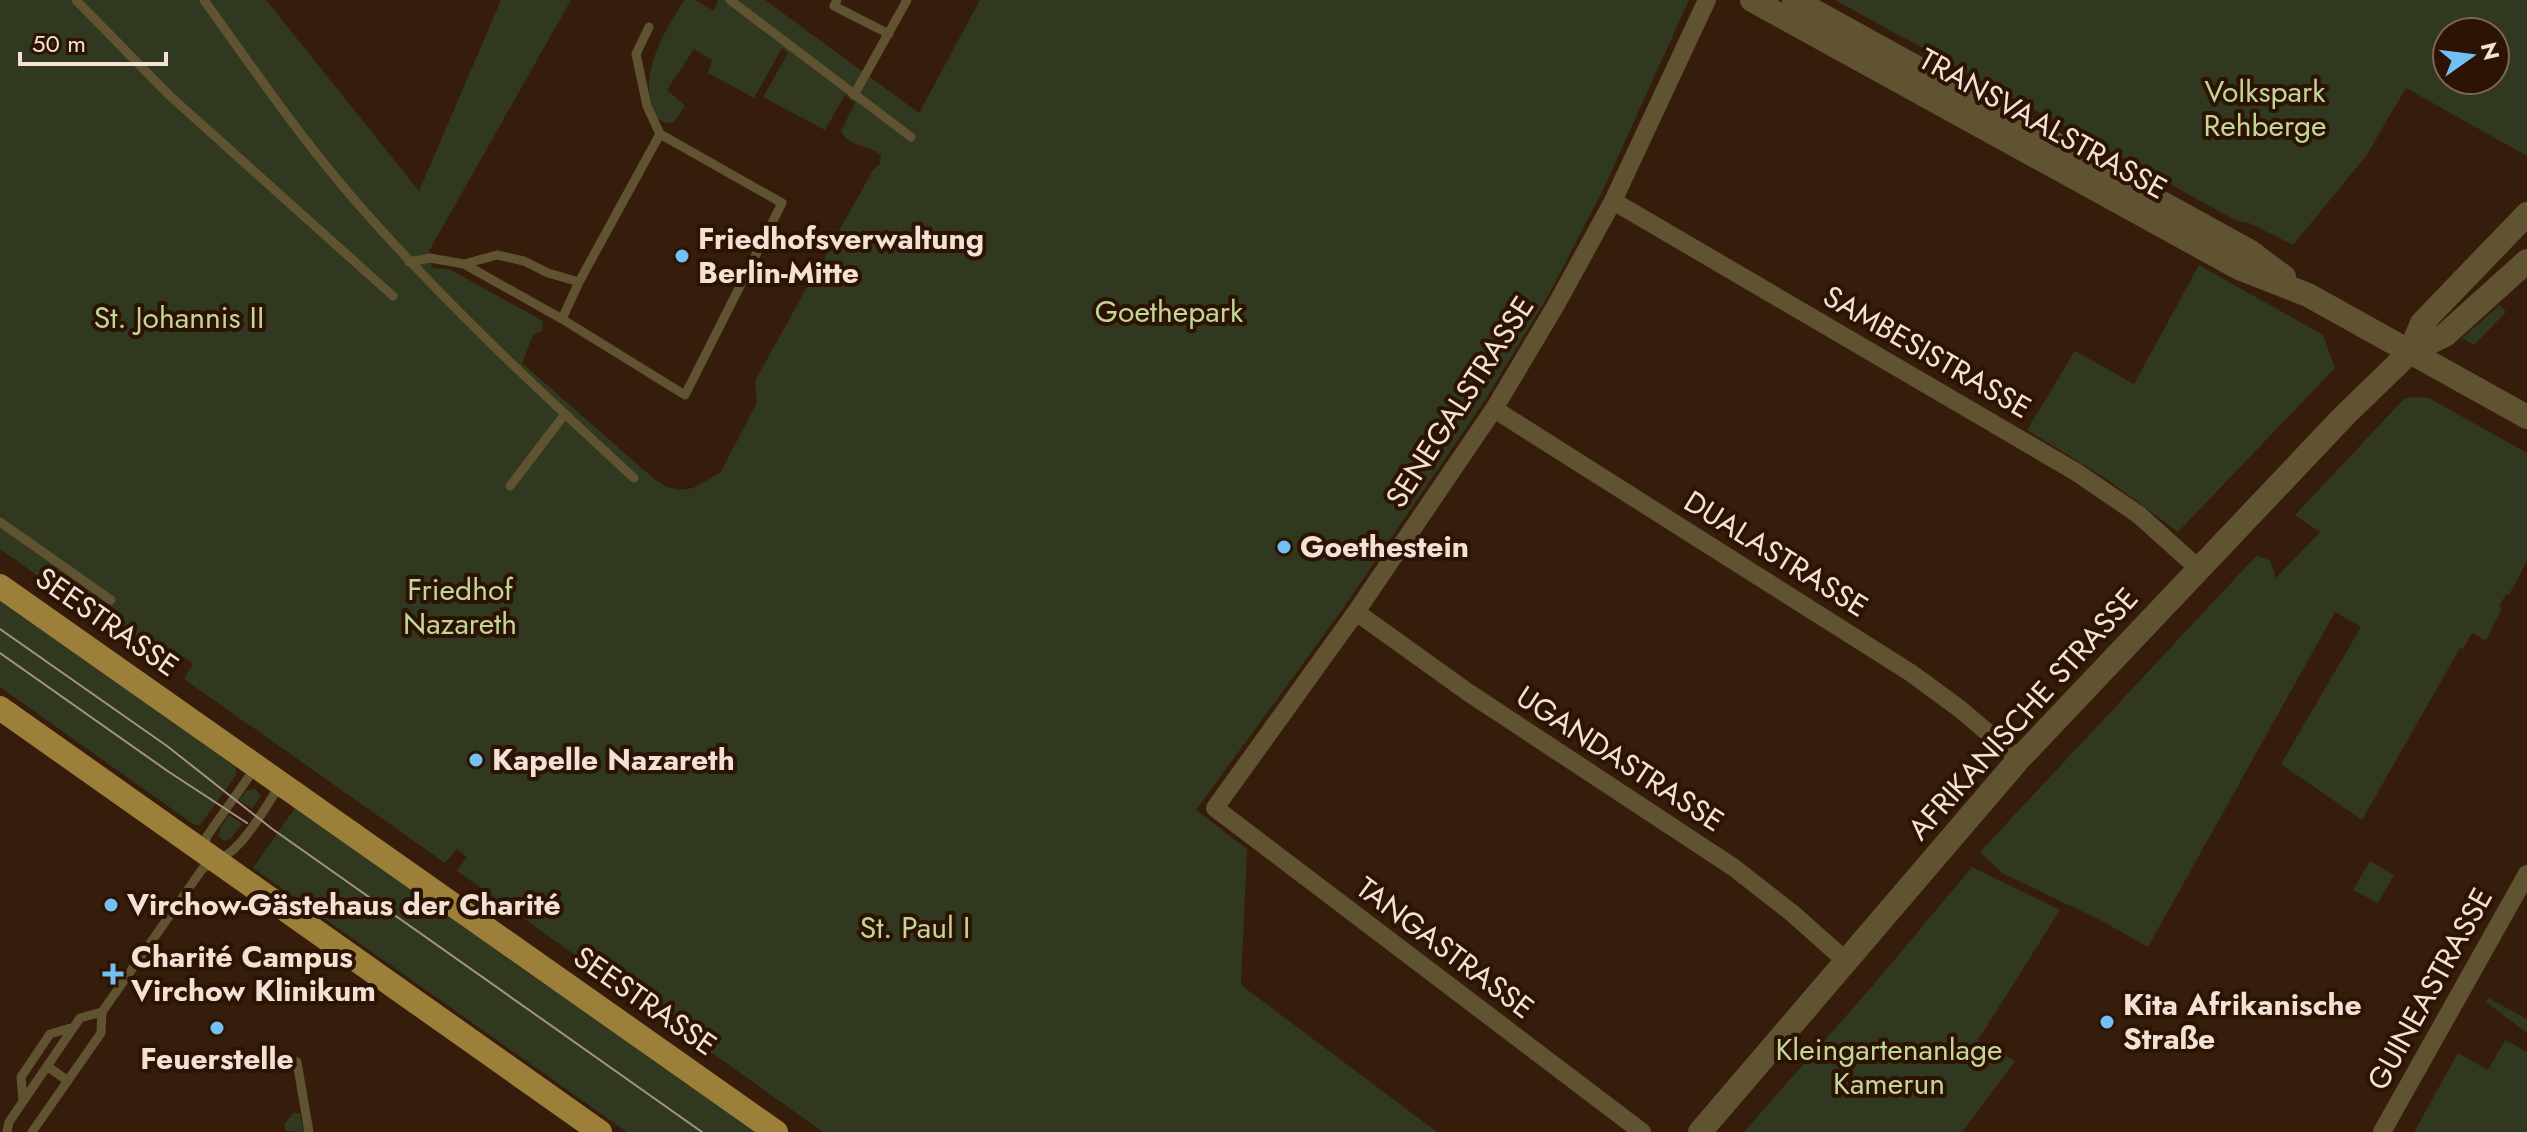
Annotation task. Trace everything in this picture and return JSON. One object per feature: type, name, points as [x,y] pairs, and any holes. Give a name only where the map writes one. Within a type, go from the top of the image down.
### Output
[{"type":"main road","name":"SEESTRASSE","points":[[0,586],[776,1132]]},
{"type":"main road","points":[[0,708],[209,861],[600,1132]]},
{"type":"street","name":"SENEGALSTRASSE","points":[[1215,808],[1356,612],[1494,409],[1613,201],[1707,0]]},
{"type":"street","name":"TRANSVAALSTRASSE","points":[[1752,0],[2079,168],[2249,251],[2308,295],[2527,417]]},
{"type":"street","name":"TRANSVAALSTRASSE","points":[[1794,0],[2079,168]]},
{"type":"street","name":"SAMBESISTRASSE","points":[[1613,201],[2076,472],[2139,515],[2199,569]]},
{"type":"street","name":"AFRIKANISCHE STRASSE","points":[[2410,352],[2422,323],[2527,214]]},
{"type":"street","name":"AFRIKANISCHE STRASSE","points":[[1700,1132],[2019,759],[2199,569],[2374,385],[2410,352],[2445,335],[2527,261]]},
{"type":"street","name":"DUALASTRASSE","points":[[1494,409],[1911,673],[2019,759]]},
{"type":"street","name":"UGANDASTRASSE","points":[[1356,612],[1469,693],[1733,867],[1846,961]]},
{"type":"street","name":"TANGASTRASSE","points":[[1215,808],[1642,1132]]},
{"type":"street","name":"GUINEASTRASSE","points":[[2382,1132],[2527,874]]},
{"type":"lane","points":[[76,0],[170,96],[393,296]]},
{"type":"lane","points":[[204,0],[344,187],[409,262],[634,478]]},
{"type":"lane","points":[[730,0],[911,137]]},
{"type":"lane","points":[[837,0],[834,6],[889,34]]},
{"type":"lane","points":[[854,95],[907,0]]},
{"type":"lane","points":[[409,262],[430,258],[464,264],[562,319],[685,395],[782,203],[660,134],[647,106],[636,54],[649,27]]},
{"type":"lane","points":[[562,319],[660,134]]},
{"type":"lane","points":[[464,264],[497,255],[524,261],[548,273],[579,282]]},
{"type":"lane","points":[[510,486],[565,414]]},
{"type":"lane","points":[[0,522],[111,600]]},
{"type":"lane","points":[[209,861],[207,836],[257,766]]},
{"type":"lane","points":[[32,1132],[101,1033],[102,1012],[209,861],[235,851],[281,783]]},
{"type":"lane","points":[[7,1132],[9,1122],[80,1018],[102,1012]]},
{"type":"lane","points":[[23,1101],[21,1077],[50,1034],[74,1027]]},
{"type":"lane","points":[[297,1062],[309,1132]]},
{"type":"lane","points":[[47,1066],[68,1081]]},
{"type":"green space","points":[[0,0],[266,0],[419,191],[501,0],[571,0],[429,251],[432,268],[449,269],[543,321],[542,331],[533,335],[522,363],[654,479],[679,490],[693,488],[720,473],[757,403],[755,381],[806,289],[823,266],[826,254],[873,170],[880,164],[881,155],[849,140],[841,131],[855,103],[845,95],[825,130],[763,97],[788,53],[782,48],[754,98],[708,73],[712,60],[694,49],[667,90],[685,106],[673,123],[659,120],[652,111],[649,92],[652,64],[662,38],[684,0],[695,0],[714,11],[718,0],[765,0],[919,113],[980,0],[1689,0],[1602,192],[1548,296],[1485,400],[1342,610],[1196,810],[1247,849],[1241,985],[1437,1132],[823,1132],[457,871],[467,857],[457,849],[445,863],[184,679],[193,664],[173,650],[162,664],[0,549]]},
{"type":"green space","name":"Volkspark Rehberge","points":[[1835,0],[2527,0],[2527,156],[2406,88],[2366,156],[2293,245],[2249,223],[2237,221]]},
{"type":"green space","points":[[2199,265],[2323,335],[2335,368],[2178,532],[2108,480],[2027,430],[2075,351],[2134,384]]},
{"type":"green space","points":[[2500,305],[2506,312],[2474,345],[2462,338]]},
{"type":"green space","points":[[2429,398],[2527,453],[2527,561],[2509,595],[2506,594],[2499,606],[2502,608],[2486,641],[2472,633],[2463,649],[2460,648],[2362,820],[2281,764],[2361,627],[2335,612],[2148,947],[2002,873],[1980,852],[2257,555],[2270,561],[2276,578],[2320,532],[2295,515],[2404,399]]},
{"type":"green space","points":[[0,598],[236,767],[236,775],[200,825],[193,824],[0,687]]},
{"type":"green space","points":[[255,789],[261,795],[252,809],[239,800],[246,791]]},
{"type":"green space","points":[[295,808],[756,1132],[627,1132],[253,868]]},
{"type":"green space","points":[[229,815],[242,824],[225,841],[219,837],[220,828]]},
{"type":"green space","points":[[2370,861],[2394,875],[2378,903],[2353,890]]},
{"type":"green space","name":"Kleingartenanlage Kamerun","points":[[1972,867],[2060,910],[1978,1040],[2015,1061],[1962,1132],[1744,1132],[1875,983]]},
{"type":"green space","points":[[2488,998],[2527,1019],[2527,1033],[2486,1002]]},
{"type":"green space","points":[[2505,1040],[2527,1052],[2527,1132],[2414,1132],[2458,1053],[2488,1070]]},
{"type":"green space","points":[[293,1113],[300,1113],[304,1132],[286,1131],[284,1125]]},
{"type":"tram line","points":[[0,629],[167,746],[271,828],[702,1132]]},
{"type":"tram line","points":[[0,653],[247,823]]},
{"type":"place","name":"Friedhofsverwaltung Berlin-Mitte","points":[[682,256]]},
{"type":"place","name":"Goethestein","points":[[1284,547]]},
{"type":"place","name":"Kapelle Nazareth","points":[[476,760]]},
{"type":"place","name":"Virchow-Gästehaus der Charité","points":[[111,905]]},
{"type":"place","name":"Charité Campus Virchow Klinikum","points":[[113,974]]},
{"type":"place","name":"Kita Afrikanische Straße","points":[[2107,1022]]},
{"type":"place","name":"Feuerstelle","points":[[217,1028]]},
{"type":"park label","name":"Goethepark","points":[[1169,312]]},
{"type":"park label","name":"St. Johannis II","points":[[179,318]]},
{"type":"park label","name":"Friedhof Nazareth","points":[[460,607]]},
{"type":"park label","name":"St. Paul I","points":[[915,928]]}]
